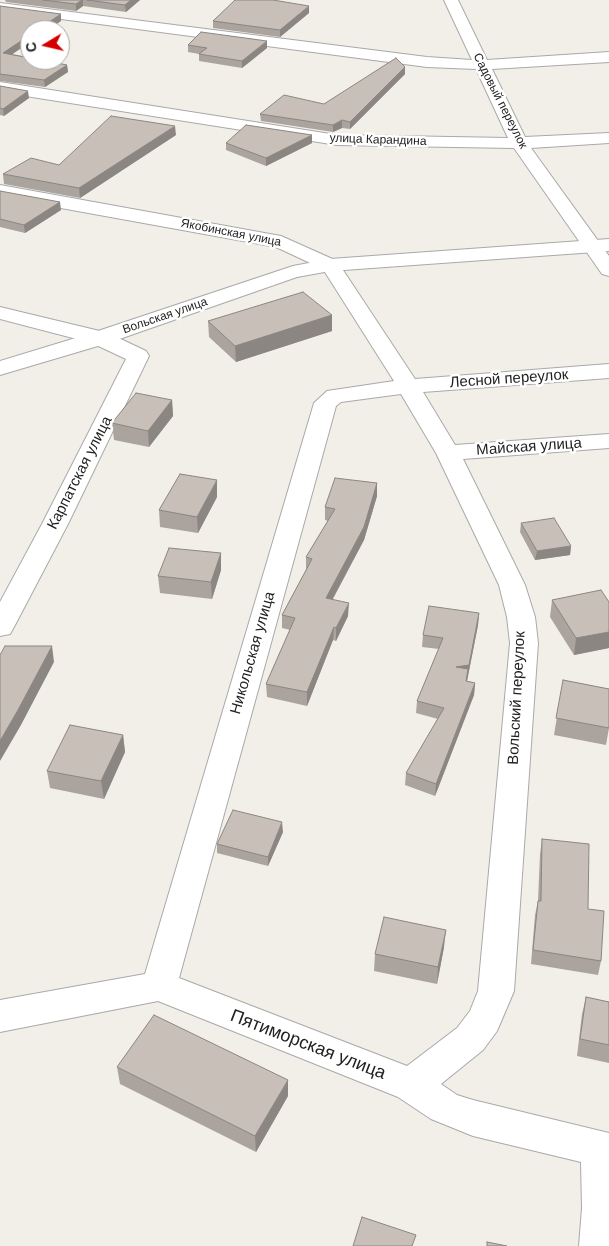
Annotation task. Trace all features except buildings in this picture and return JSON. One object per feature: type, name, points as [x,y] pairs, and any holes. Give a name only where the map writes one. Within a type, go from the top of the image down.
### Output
[{"type":"street","name":"Садовый переулок","points":[[451,0],[480,65],[519,143],[601,245],[609,270]]},
{"type":"street","points":[[0,8],[427,62],[480,65],[609,57]]},
{"type":"street","name":"улица Карандина","points":[[0,87],[337,140],[519,143],[609,138]]},
{"type":"street","name":"Якобинская улица","points":[[0,190],[281,242],[330,265],[601,245]]},
{"type":"street","name":"Вольская улица","points":[[0,368],[100,338],[293,272],[330,265]]},
{"type":"street","name":"Вольский переулок","points":[[330,265],[408,386],[448,453],[512,585],[521,617],[524,643],[496,991],[484,1020],[470,1039],[411,1085]]},
{"type":"street","points":[[0,313],[100,338]]},
{"type":"street","name":"Карпатская улица","points":[[0,628],[55,524],[138,356],[100,338]]},
{"type":"street","name":"Лесной переулок","points":[[408,386],[609,371]]},
{"type":"street","name":"Никольская улица","points":[[158,986],[325,403],[336,396],[408,386]]},
{"type":"street","name":"Майская улица","points":[[448,453],[609,441]]},
{"type":"street","points":[[0,1016],[158,986]]},
{"type":"street","name":"Пятиморская улица","points":[[158,986],[411,1085],[444,1107],[473,1118],[604,1150]]},
{"type":"street","points":[[599,1246],[604,1150]]}]
